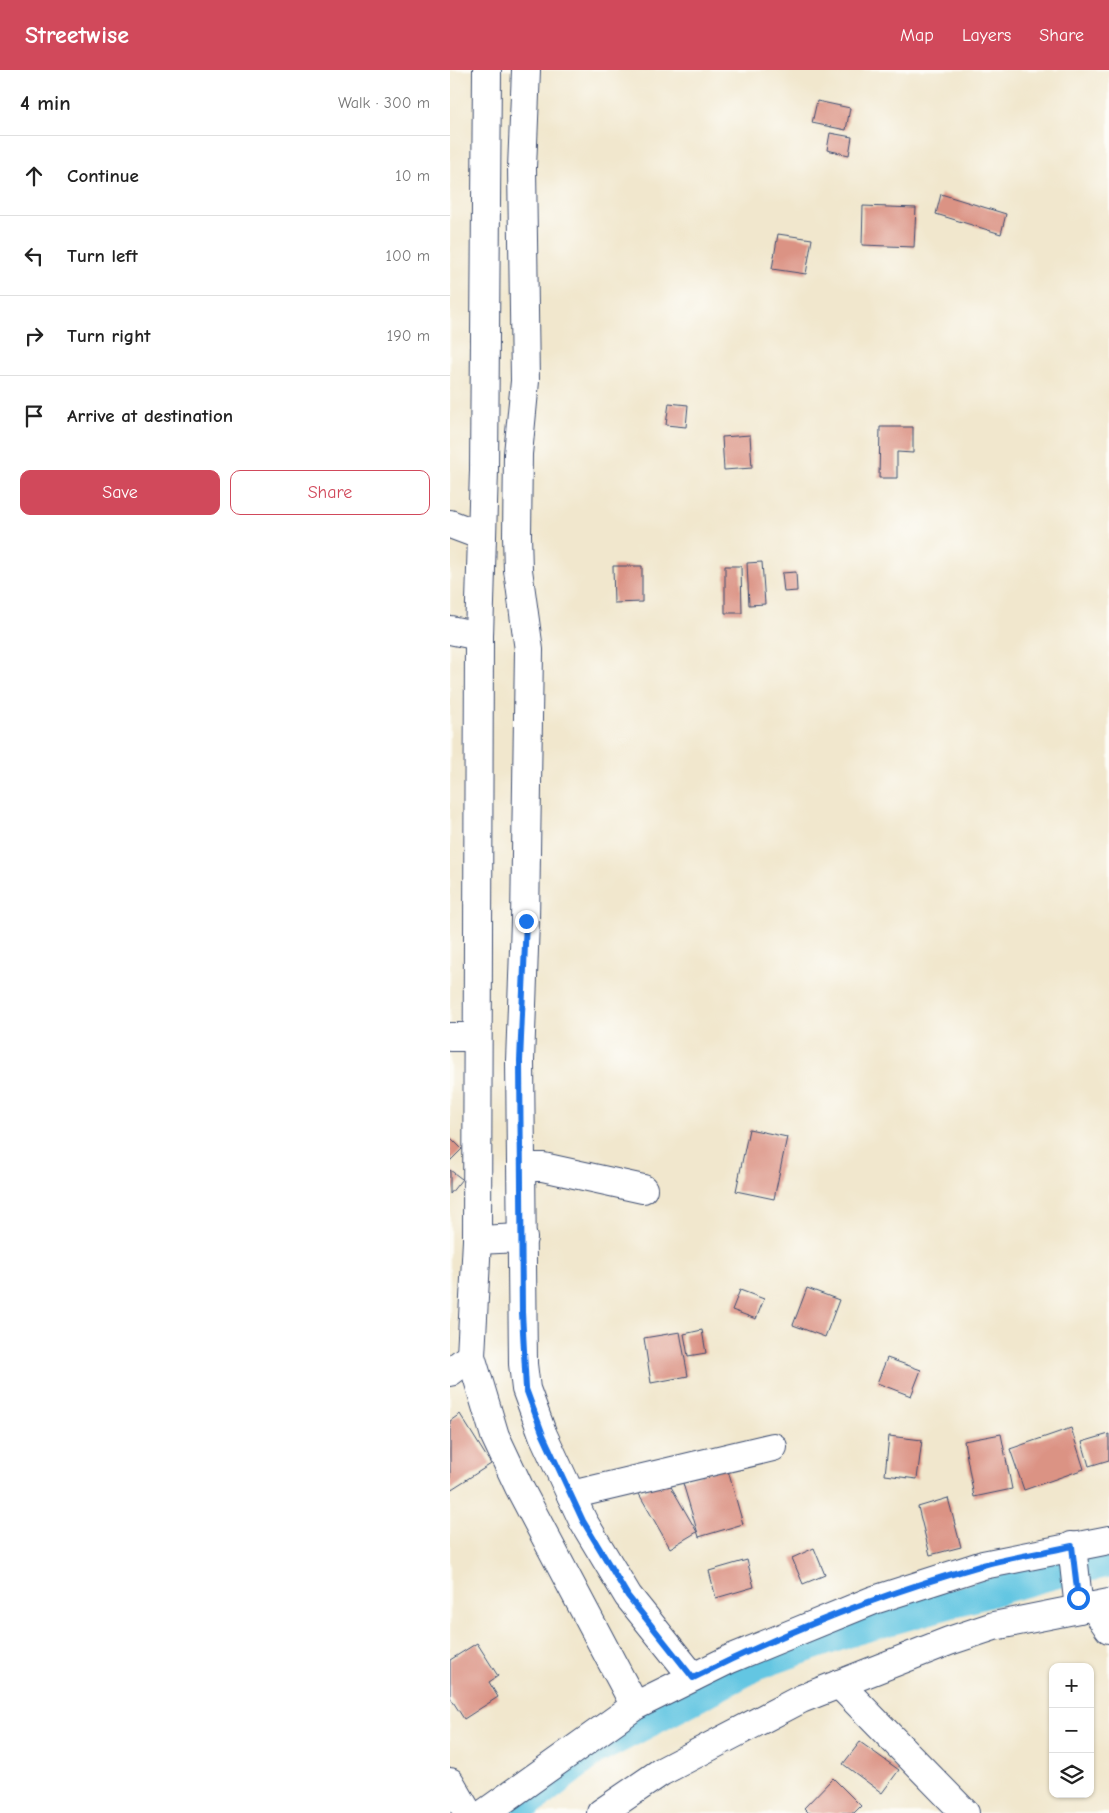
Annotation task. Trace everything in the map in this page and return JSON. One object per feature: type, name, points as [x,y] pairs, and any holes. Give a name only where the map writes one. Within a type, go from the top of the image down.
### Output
[{"type":"street","points":[[487,70],[482,536],[479,636],[480,831],[477,1037],[481,1240],[461,1364],[519,1487],[635,1706]]},
{"type":"street","points":[[526,70],[522,168],[524,380],[518,454],[516,534],[518,570],[529,650],[528,801],[520,1061],[522,1167],[519,1238],[526,1389],[543,1435],[583,1521],[628,1596],[693,1678]]},
{"type":"street","points":[[450,524],[482,536]]},
{"type":"street","points":[[450,630],[479,636]]},
{"type":"street","points":[[450,1036],[477,1037]]},
{"type":"street","points":[[522,1167],[543,1167],[643,1189]]},
{"type":"street","points":[[481,1240],[519,1238]]},
{"type":"street","points":[[571,1495],[773,1448]]},
{"type":"street","points":[[485,1813],[635,1706],[730,1659],[874,1600],[983,1565],[1072,1552],[1109,1540]]},
{"type":"street","points":[[1072,1552],[1090,1604],[1109,1629]]},
{"type":"street","points":[[601,1813],[661,1772],[801,1699],[949,1641],[994,1626],[1090,1604]]},
{"type":"street","points":[[839,1684],[965,1813]]},
{"type":"street","points":[[450,1782],[468,1813]]},
{"type":"building","points":[[817,101],[850,108],[846,130],[812,123]]},
{"type":"building","points":[[830,133],[852,137],[849,155],[827,150]]},
{"type":"building","points":[[941,194],[1006,214],[1001,234],[936,214]]},
{"type":"building","points":[[863,206],[916,208],[914,247],[862,245]]},
{"type":"building","points":[[778,234],[812,239],[806,274],[772,269]]},
{"type":"building","points":[[669,403],[688,405],[686,427],[666,425]]},
{"type":"building","points":[[880,427],[913,427],[913,453],[897,452],[897,478],[879,478]]},
{"type":"building","points":[[750,435],[752,468],[724,470],[722,437]]},
{"type":"building","points":[[762,562],[765,604],[749,605],[747,563]]},
{"type":"building","points":[[613,566],[642,566],[642,602],[614,603]]},
{"type":"building","points":[[725,566],[741,566],[742,613],[725,613]]},
{"type":"building","points":[[796,572],[797,591],[784,592],[782,573]]},
{"type":"building","points":[[749,1129],[787,1137],[774,1199],[736,1191]]},
{"type":"building","points":[[450,1137],[462,1149],[450,1161]]},
{"type":"building","points":[[450,1170],[462,1179],[450,1194]]},
{"type":"building","points":[[807,1288],[839,1300],[825,1337],[793,1325]]},
{"type":"building","points":[[740,1290],[764,1299],[756,1319],[732,1310]]},
{"type":"building","points":[[702,1330],[706,1353],[688,1356],[684,1334]]},
{"type":"building","points":[[680,1332],[688,1376],[651,1383],[644,1338]]},
{"type":"building","points":[[887,1358],[921,1370],[911,1396],[877,1383]]},
{"type":"building","points":[[460,1414],[491,1464],[450,1490],[450,1421]]},
{"type":"building","points":[[1071,1428],[1084,1469],[1024,1490],[1010,1449]]},
{"type":"building","points":[[1001,1434],[1012,1489],[974,1497],[964,1441]]},
{"type":"building","points":[[1109,1434],[1109,1460],[1089,1466],[1082,1442]]},
{"type":"building","points":[[889,1436],[922,1440],[917,1479],[885,1475]]},
{"type":"building","points":[[727,1467],[743,1524],[699,1537],[682,1480]]},
{"type":"building","points":[[666,1478],[697,1532],[670,1548],[639,1494]]},
{"type":"building","points":[[948,1498],[961,1547],[930,1555],[918,1507]]},
{"type":"building","points":[[814,1548],[825,1575],[803,1584],[792,1558]]},
{"type":"building","points":[[747,1560],[754,1587],[716,1598],[709,1571]]},
{"type":"building","points":[[477,1643],[498,1676],[489,1682],[498,1697],[464,1719],[450,1697],[450,1660]]},
{"type":"building","points":[[860,1742],[899,1770],[882,1793],[843,1764]]},
{"type":"building","points":[[833,1778],[861,1806],[854,1813],[809,1813],[804,1808]]},
{"type":"waterway","points":[[516,1813],[594,1752],[759,1665],[854,1631],[1052,1575],[1109,1563]]},
{"type":"route","points":[[526,921],[520,1061],[523,1238],[522,1312],[523,1364],[526,1389],[543,1435],[583,1521],[628,1596],[693,1678],[730,1659],[874,1600],[983,1565],[1072,1546],[1078,1598]]}]
